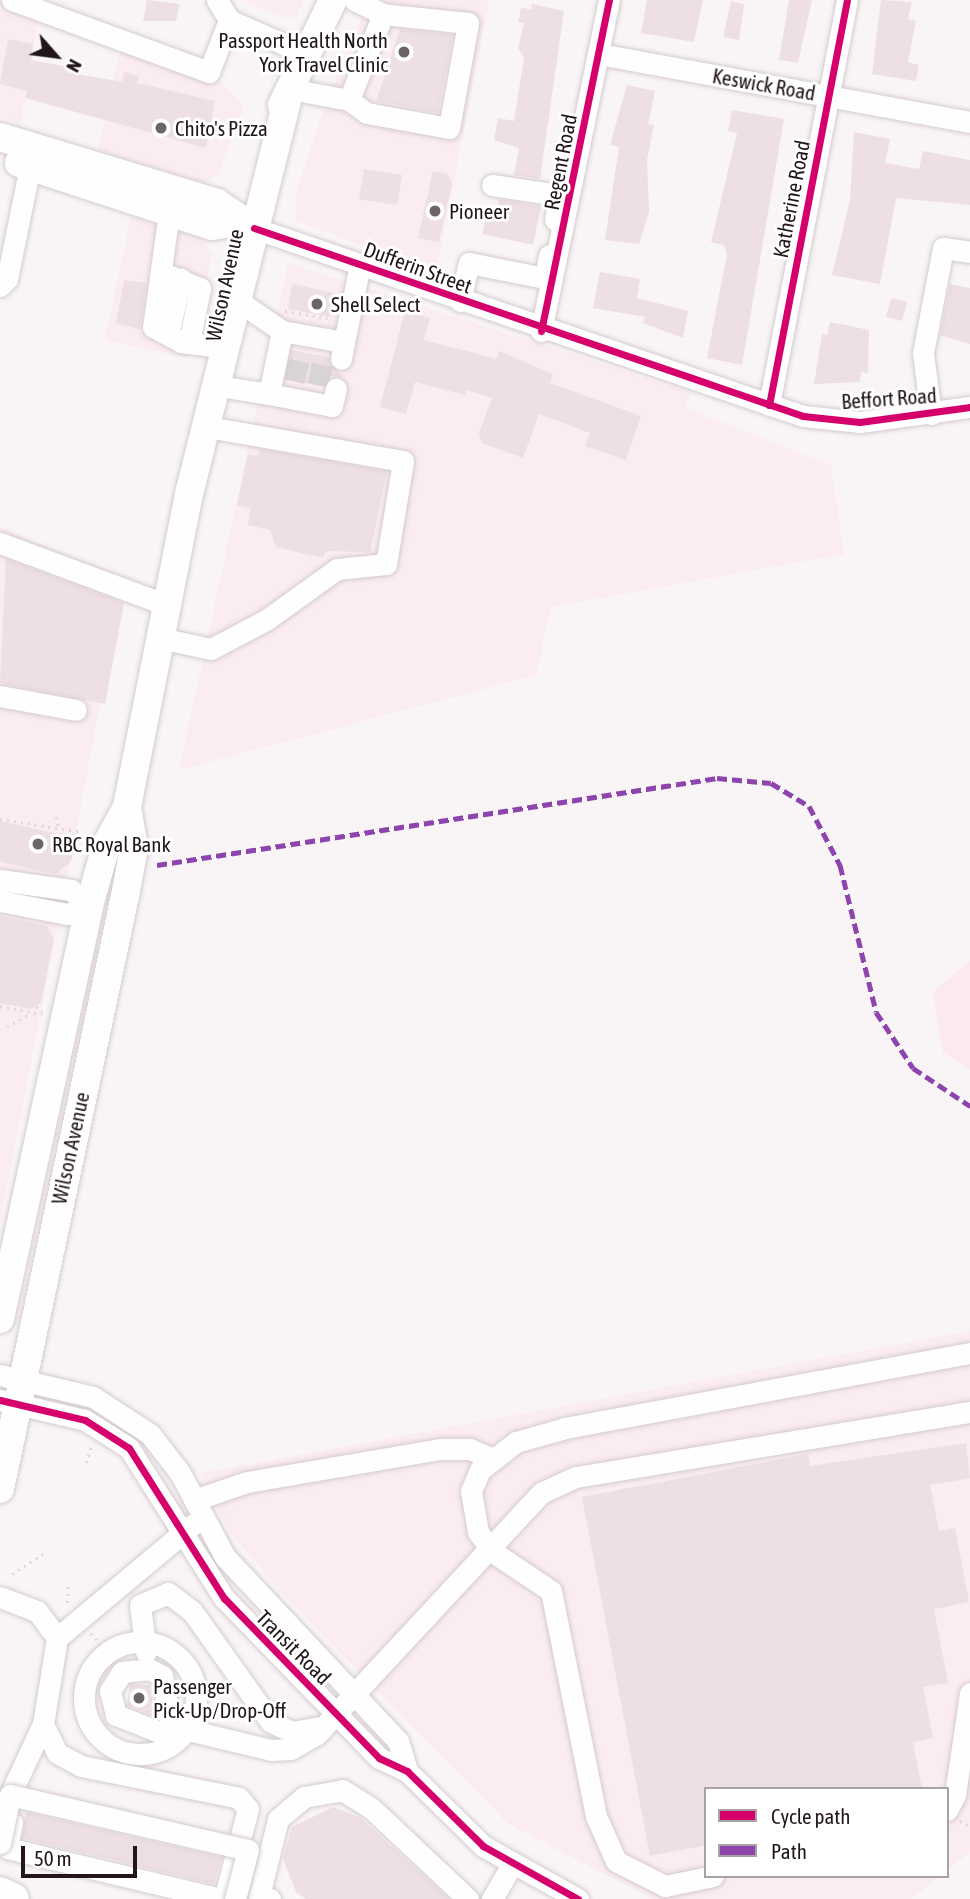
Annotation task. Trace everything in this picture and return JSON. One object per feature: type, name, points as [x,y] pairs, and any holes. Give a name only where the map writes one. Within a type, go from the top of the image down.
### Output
[{"type":"highway","points":[[0,1893],[13,1899]]},
{"type":"main road","name":"Wilson Avenue","points":[[190,490],[200,344],[245,225],[290,89],[333,0]]},
{"type":"main road","name":"Dufferin Street","points":[[0,137],[217,203],[245,225]]},
{"type":"main road","name":"Dufferin Street","points":[[0,157],[212,226],[245,225]]},
{"type":"main road","name":"Wilson Avenue","points":[[0,1319],[89,906],[107,843],[127,807],[190,490],[209,427],[237,300],[245,225]]},
{"type":"main road","name":"Wilson Avenue","points":[[0,1489],[9,1389],[122,912],[134,848],[127,807]]},
{"type":"main road","points":[[89,906],[122,912]]},
{"type":"street","points":[[12,0],[209,72],[229,20]]},
{"type":"street","points":[[217,0],[229,20],[306,54]]},
{"type":"street","points":[[290,89],[349,100],[367,113],[449,128],[468,23],[383,14],[354,0]]},
{"type":"street","name":"Regent Road","points":[[541,331],[565,196],[609,0]]},
{"type":"street","name":"Katherine Road","points":[[769,405],[847,0]]},
{"type":"street","points":[[349,100],[383,14]]},
{"type":"street","name":"Keswick Road","points":[[599,54],[970,122]]},
{"type":"street","points":[[0,286],[7,279],[30,166]]},
{"type":"street","points":[[492,185],[565,196]]},
{"type":"street","points":[[169,212],[161,239],[173,276],[153,327],[168,335],[200,344],[200,288],[173,276]]},
{"type":"street","name":"Dufferin Street","points":[[245,225],[541,331],[769,405]]},
{"type":"street","points":[[931,414],[923,353],[943,248],[970,252]]},
{"type":"street","points":[[460,301],[469,263],[545,278],[554,252]]},
{"type":"street","points":[[237,300],[281,320],[303,344],[333,343],[360,265]]},
{"type":"street","points":[[269,394],[281,320]]},
{"type":"street","points":[[219,386],[269,394],[293,390],[323,392]]},
{"type":"street","name":"Beffort Road","points":[[769,405],[834,420],[931,414],[970,407]]},
{"type":"street","points":[[160,638],[211,649],[267,620],[337,569],[386,564],[402,461],[209,427]]},
{"type":"street","points":[[0,543],[167,605]]},
{"type":"street","points":[[0,696],[76,710]]},
{"type":"street","points":[[0,880],[71,890],[89,906],[67,914],[0,901]]},
{"type":"street","points":[[704,1878],[665,1886],[616,1861],[596,1816],[551,1591],[493,1552],[478,1532],[471,1491],[490,1458],[516,1442],[565,1428],[970,1353]]},
{"type":"street","name":"Transit Road","points":[[9,1389],[93,1397],[129,1417],[167,1454],[197,1508],[251,1590],[398,1741],[407,1771]]},
{"type":"street","name":"Transit Road","points":[[9,1389],[114,1436],[146,1466],[183,1535],[224,1598],[327,1720],[379,1758],[407,1771],[512,1866],[578,1899]]},
{"type":"street","points":[[149,1669],[122,1672],[110,1704],[124,1723],[280,1750],[304,1743],[493,1552],[541,1493],[576,1477],[970,1412]]},
{"type":"street","points":[[0,1843],[10,1795],[43,1724],[57,1638],[183,1535],[197,1508],[247,1482],[440,1450],[470,1449],[490,1458]]},
{"type":"street","points":[[182,1734],[169,1716],[168,1689],[149,1669],[143,1641],[140,1605],[157,1593],[180,1598],[271,1722],[292,1732],[327,1720]]},
{"type":"street","points":[[0,1597],[37,1611],[57,1638]]},
{"type":"street","points":[[143,1641],[177,1655],[192,1675],[197,1702],[182,1734],[164,1750],[135,1755],[104,1742],[87,1721],[82,1695],[89,1670],[106,1652],[143,1641]]},
{"type":"street","points":[[949,1805],[965,1765],[970,1693]]},
{"type":"street","points":[[43,1724],[57,1753],[80,1766],[239,1798],[248,1809],[239,1844],[223,1899],[7,1848],[19,1790],[239,1844]]},
{"type":"street","points":[[270,1899],[259,1896],[278,1819],[304,1797],[342,1790],[371,1808],[468,1899]]},
{"type":"street","points":[[10,1795],[247,1850],[235,1899]]},
{"type":"street","points":[[0,1853],[194,1899]]},
{"type":"street","points":[[492,1899],[512,1866]]},
{"type":"path","points":[[281,320],[333,343]]},
{"type":"path","points":[[0,819],[57,832],[59,827],[55,817]]},
{"type":"path","points":[[59,827],[83,832]]},
{"type":"path","points":[[0,1006],[46,1015],[36,1006]]},
{"type":"path","points":[[7,1027],[32,1012]]},
{"type":"path","points":[[86,1463],[97,1436]]},
{"type":"path","points":[[12,1574],[43,1554]]},
{"type":"path","points":[[67,1603],[68,1582]]},
{"type":"path","points":[[95,1637],[100,1643]]},
{"type":"shaded area","points":[[244,0],[303,0],[296,17],[280,17]]},
{"type":"shaded area","points":[[369,0],[489,0],[436,273],[296,221],[295,196],[321,117]]},
{"type":"shaded area","points":[[0,1],[39,17],[20,124],[0,116]]},
{"type":"shaded area","points":[[123,39],[204,64],[244,106],[218,174],[206,183],[98,150]]},
{"type":"shaded area","points":[[131,217],[203,240],[212,255],[189,358],[105,340]]},
{"type":"shaded area","points":[[288,263],[692,393],[685,408],[831,465],[844,554],[551,607],[536,675],[179,770]]},
{"type":"shaded area","points":[[0,528],[125,577],[0,1222]]},
{"type":"shaded area","points":[[970,961],[970,1070],[943,1052],[933,992]]},
{"type":"shaded area","points":[[970,1331],[970,1852],[949,1868],[949,1787],[704,1787],[704,1878],[937,1878],[911,1899],[653,1899],[508,1824],[283,1594],[228,1530],[201,1473]]},
{"type":"building","points":[[147,0],[180,4],[176,21],[143,21]]},
{"type":"building","points":[[647,0],[703,0],[694,42],[641,33]]},
{"type":"building","points":[[789,0],[812,0],[798,63],[779,60]]},
{"type":"building","points":[[881,0],[912,2],[908,19],[916,21],[908,62],[919,65],[916,81],[872,74]]},
{"type":"building","points":[[731,1],[744,4],[739,40],[723,37]]},
{"type":"building","points":[[532,4],[564,11],[540,179],[514,175],[519,148],[494,140],[498,118],[514,121],[524,58],[518,48],[524,23],[518,22],[521,7],[531,10]]},
{"type":"building","points":[[400,29],[453,35],[438,113],[376,101]]},
{"type":"building","points":[[8,39],[33,44],[31,60],[64,66],[67,72],[122,82],[124,72],[139,76],[137,83],[215,101],[206,148],[25,98],[27,91],[0,84]]},
{"type":"building","points":[[627,85],[655,91],[648,124],[654,125],[647,160],[649,212],[639,244],[605,240],[619,147],[610,145]]},
{"type":"building","points":[[732,110],[784,119],[742,365],[707,358],[727,254],[724,245],[711,242],[737,133],[728,131]]},
{"type":"building","points":[[854,132],[890,139],[885,163],[919,169],[923,151],[970,160],[970,205],[896,198],[880,284],[832,275],[850,200]]},
{"type":"building","points":[[364,169],[402,175],[397,205],[359,199]]},
{"type":"building","name":"Pioneer","points":[[433,171],[448,174],[452,184],[439,242],[418,238]]},
{"type":"building","points":[[499,199],[541,206],[533,245],[482,234],[488,211],[496,213]]},
{"type":"building","points":[[600,272],[640,279],[637,298],[688,311],[683,338],[643,323],[645,317],[593,308]]},
{"type":"building","points":[[124,280],[146,283],[140,329],[116,324]]},
{"type":"building","points":[[292,284],[334,293],[330,317],[288,309]]},
{"type":"building","points":[[950,284],[970,288],[970,344],[940,335]]},
{"type":"building","points":[[891,298],[907,302],[902,321],[886,317]]},
{"type":"building","points":[[405,311],[430,318],[424,340],[497,359],[499,351],[553,374],[550,383],[641,416],[626,460],[585,446],[590,433],[539,414],[523,458],[482,443],[479,433],[492,398],[467,390],[465,395],[415,382],[406,414],[380,407]]},
{"type":"building","points":[[830,322],[869,330],[868,373],[861,372],[860,382],[814,384],[822,334],[827,335]]},
{"type":"building","points":[[291,350],[328,357],[342,377],[331,376],[323,386],[285,379]]},
{"type":"building","points":[[260,449],[387,471],[370,552],[326,551],[323,558],[276,547],[270,530],[248,525],[251,508],[237,505],[248,454],[258,456]]},
{"type":"building","points":[[6,559],[124,603],[105,704],[0,683]]},
{"type":"building","points":[[0,821],[76,838],[71,861],[56,874],[0,862]]},
{"type":"building","points":[[0,916],[47,926],[54,939],[41,1002],[31,1009],[0,1003]]},
{"type":"building","points":[[966,1443],[970,1478],[930,1485],[939,1531],[955,1528],[969,1602],[934,1609],[948,1683],[923,1687],[933,1738],[913,1742],[922,1787],[704,1787],[704,1845],[650,1856],[582,1497],[808,1454],[810,1466]]},
{"type":"building","points":[[130,1684],[150,1685],[154,1716],[127,1705]]},
{"type":"building","points":[[333,1807],[361,1818],[449,1899],[306,1899],[296,1892],[283,1859],[292,1827]]},
{"type":"building","points":[[26,1812],[222,1857],[214,1884],[22,1838]]},
{"type":"tunnel","points":[[294,381],[301,352]]},
{"type":"tunnel","points":[[318,385],[324,356]]},
{"type":"marked path","points":[[157,865],[717,778],[771,783],[809,806],[840,865],[876,1012],[913,1068],[970,1106]]},
{"type":"cycle path","points":[[541,331],[609,0]]},
{"type":"cycle path","points":[[769,405],[847,0]]},
{"type":"cycle path","points":[[254,228],[803,416],[860,422],[970,407]]},
{"type":"cycle path","points":[[0,1400],[85,1420],[129,1448],[224,1598],[379,1758],[407,1771],[483,1846],[578,1899]]},
{"type":"place","name":"Passport Health North York Travel Clinic","points":[[404,52]]},
{"type":"place","name":"Chito's Pizza","points":[[161,128]]},
{"type":"place","name":"Pioneer","points":[[435,211]]},
{"type":"place","name":"Shell Select","points":[[317,304]]},
{"type":"place","name":"RBC Royal Bank","points":[[38,844]]},
{"type":"place","name":"Passenger Pick-Up/Drop-Off","points":[[139,1698]]}]
